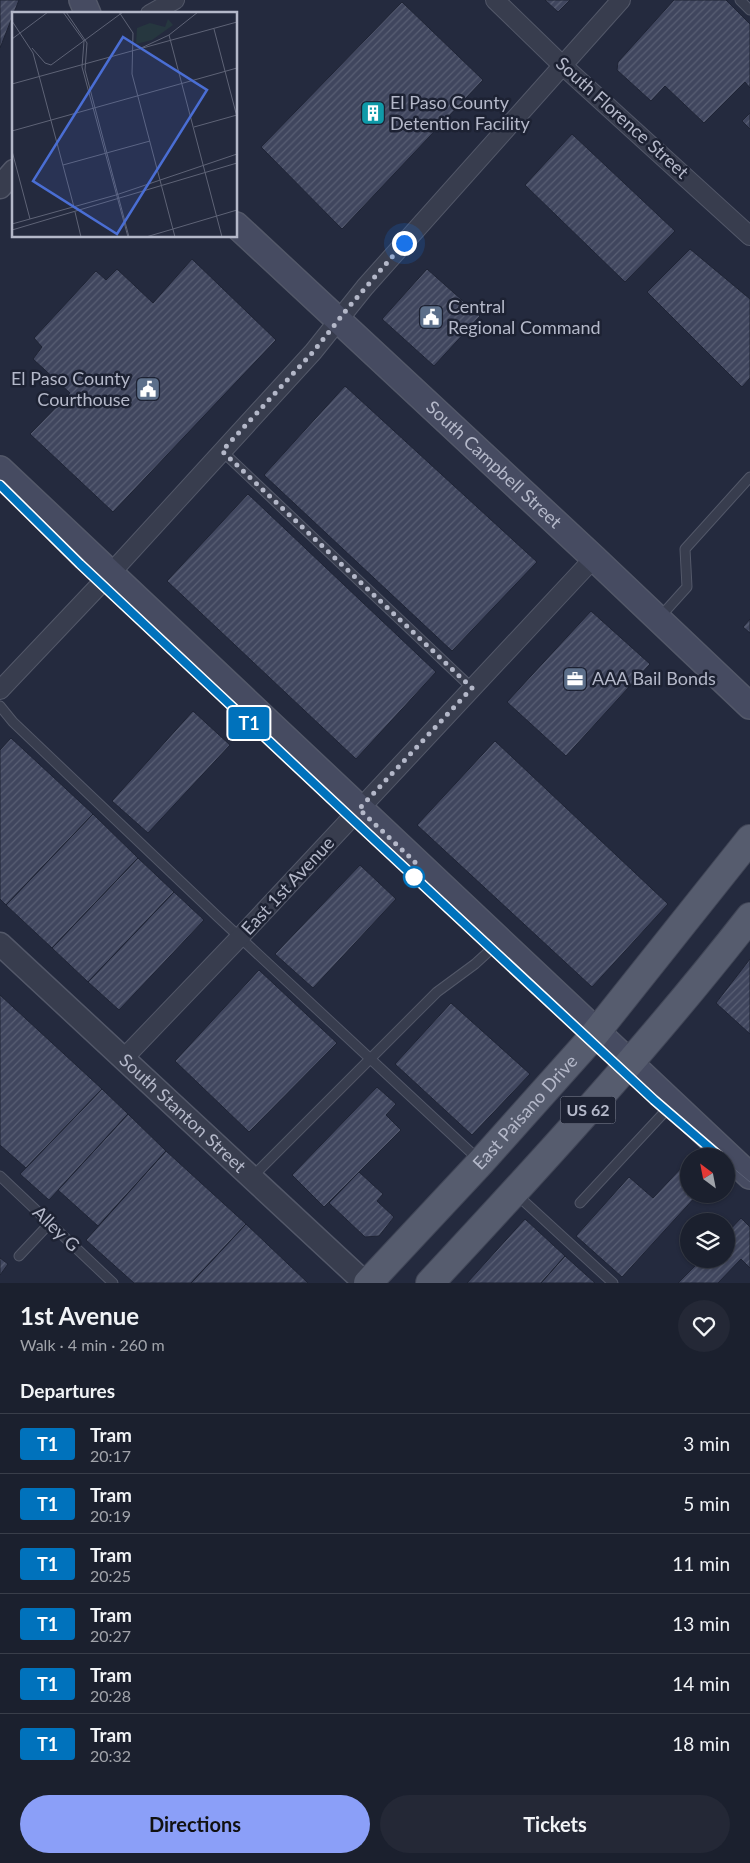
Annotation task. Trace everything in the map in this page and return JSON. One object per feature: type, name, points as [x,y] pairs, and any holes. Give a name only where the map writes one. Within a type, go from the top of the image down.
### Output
[{"type":"main road","points":[[82,0],[87,12]]},
{"type":"main road","name":"South Campbell Street","points":[[238,227],[750,706]]},
{"type":"main road","points":[[0,469],[750,1176]]},
{"type":"main road","name":"East Paisano Drive","points":[[366,1283],[481,1162],[596,1032],[750,839]]},
{"type":"main road","name":"US 62","points":[[430,1283],[629,1063],[745,928]]},
{"type":"street","points":[[154,12],[175,0]]},
{"type":"street","name":"South Florence Street","points":[[495,0],[562,65],[750,236]]},
{"type":"street","points":[[0,690],[110,574],[313,352],[338,320],[621,0]]},
{"type":"street","points":[[0,187],[12,173]]},
{"type":"street","name":"East 1st Avenue","points":[[124,1058],[240,937],[594,558]]},
{"type":"street","name":"South Stanton Street","points":[[0,944],[366,1283]]},
{"type":"lane","points":[[740,0],[750,10]]},
{"type":"lane","points":[[222,451],[472,688]]},
{"type":"lane","points":[[658,619],[687,587],[685,550],[750,477]]},
{"type":"lane","points":[[0,706],[13,722],[481,1162]]},
{"type":"lane","points":[[252,1178],[370,1057],[437,992],[475,964],[499,941]]},
{"type":"lane","points":[[580,1204],[672,1104]]},
{"type":"lane","name":"Alley G","points":[[0,1176],[113,1283]]},
{"type":"lane","points":[[514,1192],[613,1283]]},
{"type":"lane","points":[[19,1256],[50,1223]]},
{"type":"building","points":[[0,0],[19,0],[14,12],[12,12],[12,18],[0,48]]},
{"type":"building","points":[[545,0],[570,0],[558,12]]},
{"type":"building","points":[[674,0],[726,0],[750,24],[750,88],[745,82],[704,123],[665,86],[651,101],[617,70],[618,62]]},
{"type":"building","name":"El Paso County Detention Facility","points":[[402,2],[483,80],[342,229],[261,147]]},
{"type":"building","points":[[750,113],[750,129],[742,121]]},
{"type":"building","points":[[572,134],[675,231],[625,282],[525,185]]},
{"type":"building","points":[[690,249],[750,299],[750,378],[742,387],[647,292]]},
{"type":"building","name":"El Paso County Courthouse","points":[[192,259],[276,340],[113,512],[30,434],[70,393],[33,359],[42,347],[34,338],[96,271],[106,280],[117,269],[153,303]]},
{"type":"building","name":"Central Regional Command","points":[[427,269],[480,316],[434,366],[382,319]]},
{"type":"building","points":[[345,386],[537,562],[452,651],[264,475]]},
{"type":"building","points":[[248,494],[436,672],[356,759],[167,581]]},
{"type":"building","points":[[591,611],[650,664],[566,756],[507,702]]},
{"type":"building","points":[[750,619],[750,633],[743,627]]},
{"type":"building","points":[[193,711],[230,745],[148,833],[112,801]]},
{"type":"building","points":[[11,738],[93,814],[6,905],[0,899],[0,750]]},
{"type":"building","points":[[495,741],[668,904],[592,987],[417,825]]},
{"type":"building","points":[[93,814],[138,858],[52,948],[6,905]]},
{"type":"building","points":[[138,858],[174,892],[88,982],[52,948]]},
{"type":"building","points":[[360,865],[396,899],[313,988],[275,954]]},
{"type":"building","points":[[174,892],[204,920],[119,1010],[88,982]]},
{"type":"building","points":[[750,959],[750,1034],[716,1003]]},
{"type":"building","points":[[259,970],[337,1043],[249,1132],[175,1061]]},
{"type":"building","points":[[0,995],[102,1089],[26,1168],[0,1145]]},
{"type":"building","points":[[451,1003],[530,1074],[472,1135],[395,1064]]},
{"type":"building","points":[[377,1087],[396,1104],[386,1115],[401,1130],[324,1207],[292,1175]]},
{"type":"building","points":[[102,1089],[128,1114],[49,1200],[20,1174]]},
{"type":"building","points":[[128,1114],[166,1151],[98,1226],[58,1190]]},
{"type":"building","points":[[166,1151],[246,1224],[191,1283],[134,1283],[86,1240]]},
{"type":"building","points":[[680,1169],[680,1203],[690,1203],[622,1277],[576,1236],[629,1177],[653,1198]]},
{"type":"building","points":[[359,1172],[383,1194],[377,1201],[394,1217],[379,1236],[365,1237],[329,1203]]},
{"type":"building","points":[[741,1218],[750,1227],[750,1268],[741,1259],[735,1265],[735,1224]]},
{"type":"building","points":[[525,1219],[565,1256],[541,1283],[467,1283]]},
{"type":"building","points":[[246,1224],[308,1283],[191,1283]]},
{"type":"building","points":[[565,1256],[595,1283],[541,1283]]},
{"type":"building","points":[[0,1258],[8,1264],[0,1275]]},
{"type":"building","points":[[693,1268],[732,1268],[718,1283],[678,1283]]},
{"type":"tram line","points":[[0,485],[80,564],[351,818],[654,1100],[710,1148]]},
{"type":"tram line","name":"T1","points":[[0,485],[80,564],[351,818],[654,1100],[710,1148]]},
{"type":"tram line","points":[[735,1170],[750,1182]]},
{"type":"place","name":"El Paso County Detention Facility","points":[[373,113]]},
{"type":"place","name":"Central Regional Command","points":[[431,317]]},
{"type":"place","name":"El Paso County Courthouse","points":[[148,389]]},
{"type":"place","name":"AAA Bail Bonds","points":[[575,679]]},
{"type":"route","points":[[404,243],[313,352],[222,451],[472,688],[359,809],[415,862],[414,877]]}]
